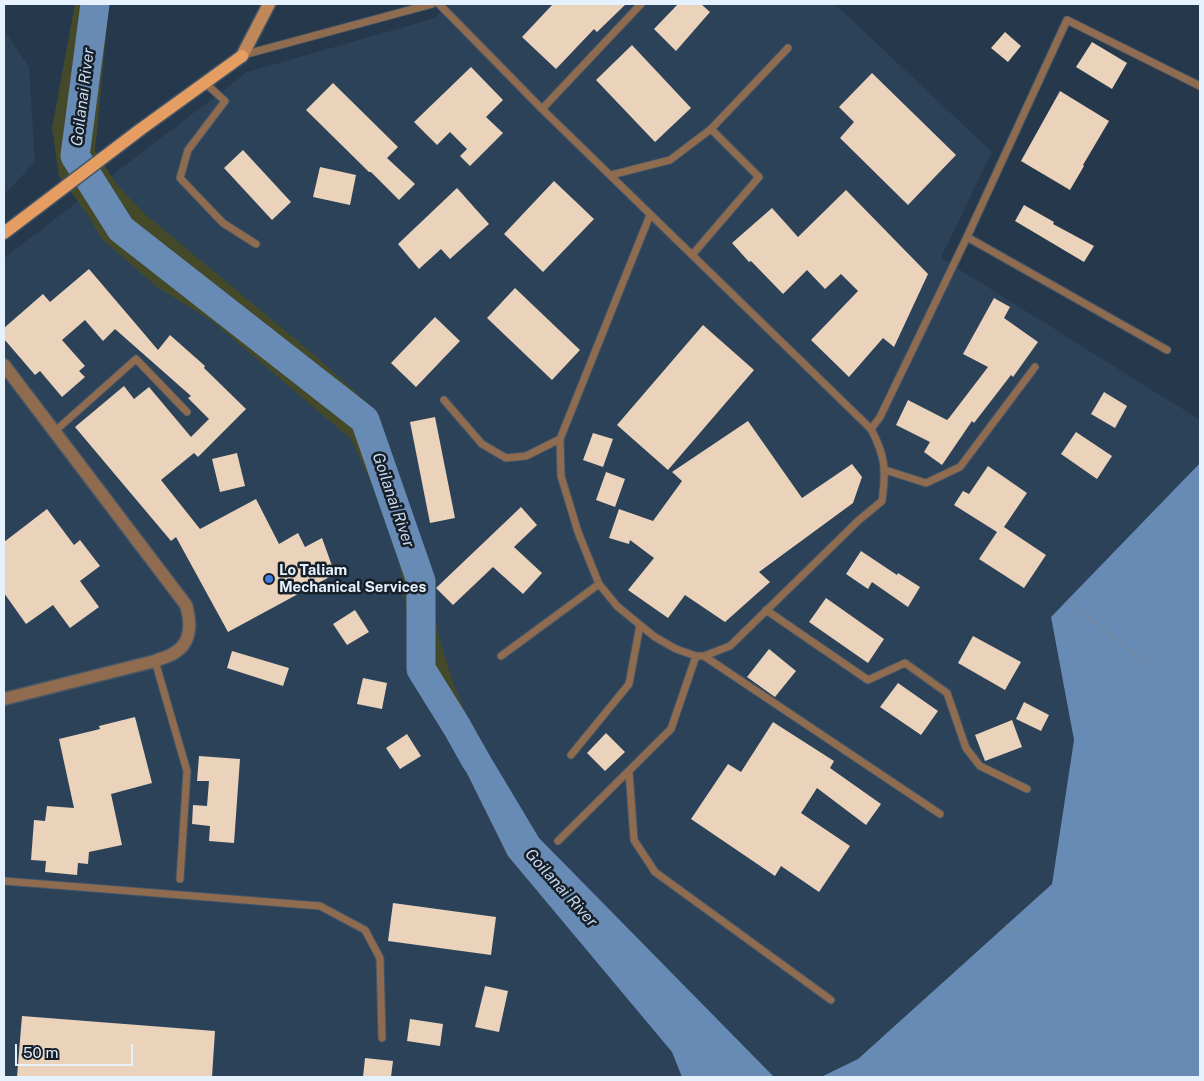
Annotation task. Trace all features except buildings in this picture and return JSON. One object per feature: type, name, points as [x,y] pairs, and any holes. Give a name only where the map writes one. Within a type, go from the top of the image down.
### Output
[{"type":"main road","points":[[4,233],[141,129],[242,56],[269,4]]},
{"type":"street","points":[[4,365],[186,605],[190,618],[185,644],[174,653],[155,660],[4,699]]},
{"type":"lane","points":[[242,56],[432,4]]},
{"type":"lane","points":[[439,4],[542,109],[872,429],[881,448],[886,476],[882,501],[859,520],[730,646],[704,656],[696,656],[676,649],[662,641],[618,606],[599,584],[578,532],[561,476],[560,439],[650,215]]},
{"type":"lane","points":[[542,109],[642,4]]},
{"type":"lane","points":[[872,429],[880,417],[967,237],[1067,20],[1200,86]]},
{"type":"lane","points":[[612,175],[670,160],[711,129],[788,48]]},
{"type":"lane","points":[[205,83],[225,101],[188,150],[180,178],[223,222],[256,244]]},
{"type":"lane","points":[[692,255],[758,177],[711,129]]},
{"type":"lane","points":[[967,237],[1167,350]]},
{"type":"lane","points":[[54,432],[136,359],[187,412]]},
{"type":"lane","points":[[885,470],[926,483],[960,466],[1035,367]]},
{"type":"lane","points":[[444,400],[482,444],[506,458],[526,456],[560,439]]},
{"type":"lane","points":[[501,656],[599,584]]},
{"type":"lane","points":[[766,610],[868,680],[905,663],[947,694],[966,748],[980,766],[1027,789]]},
{"type":"lane","points":[[570,755],[629,684],[640,625]]},
{"type":"lane","points":[[558,841],[671,729],[696,656]]},
{"type":"lane","points":[[704,656],[940,814]]},
{"type":"lane","points":[[155,660],[187,771],[180,879]]},
{"type":"lane","points":[[629,771],[634,840],[655,872],[831,1000]]},
{"type":"lane","points":[[4,881],[320,906],[365,930],[380,958],[382,1038]]},
{"type":"path","points":[[1067,601],[1146,662]]},
{"type":"path","points":[[1006,926],[1025,934]]},
{"type":"shaded area","points":[[449,4],[835,4],[992,152],[941,258],[1200,420],[1200,463],[1051,617],[1074,740],[1052,884],[858,1059],[821,1077],[4,1077],[4,258],[247,72],[435,18]]},
{"type":"shaded area","points":[[4,30],[29,67],[35,162],[4,195]]},
{"type":"green space","points":[[75,4],[109,4],[95,151],[118,186],[145,214],[313,354],[373,408],[422,553],[439,638],[455,688],[469,721],[447,733],[440,724],[416,676],[396,537],[351,439],[212,321],[157,287],[101,238],[88,215],[59,176],[52,128]]},
{"type":"water","points":[[1200,463],[1200,1077],[821,1077],[858,1059],[1052,884],[1074,740],[1051,617]]},
{"type":"water","points":[[469,721],[539,838],[774,1077],[682,1077],[672,1052],[508,856],[447,733]]},
{"type":"waterway","name":"Goilanai River","points":[[95,4],[75,156],[121,229],[365,420],[421,581],[421,669],[476,761]]},
{"type":"place","name":"Lo Taliam Mechanical Services","points":[[269,579]]}]
